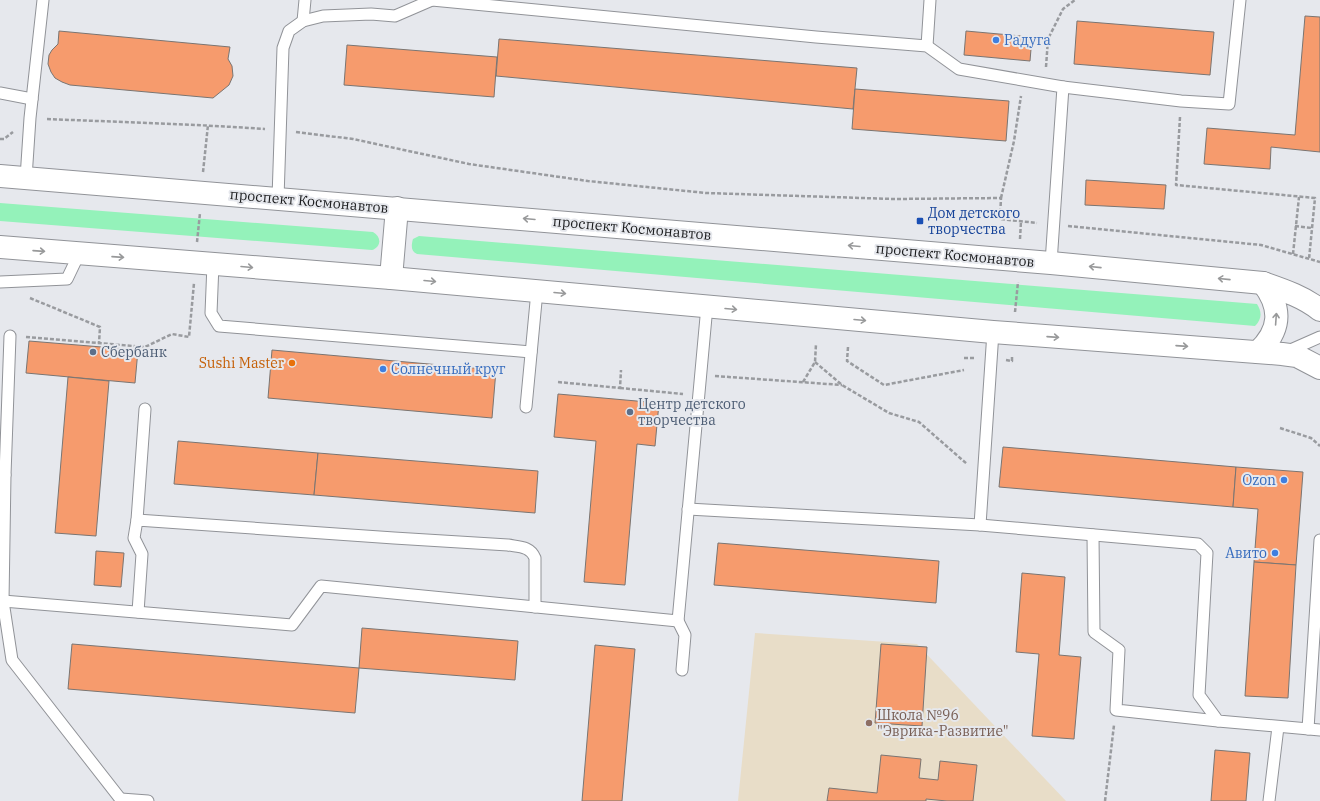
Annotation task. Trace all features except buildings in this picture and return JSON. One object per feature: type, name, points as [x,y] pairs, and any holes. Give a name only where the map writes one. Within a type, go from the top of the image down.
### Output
[{"type":"main road","name":"проспект Космонавтов","points":[[0,176],[1051,263],[1263,283],[1292,294],[1320,310]]},
{"type":"main road","points":[[391,278],[397,208]]},
{"type":"main road","points":[[0,248],[391,278],[993,332],[1282,354],[1298,356],[1320,368]]},
{"type":"main road","points":[[1258,352],[1268,343],[1274,332],[1277,319],[1276,306],[1271,294],[1263,283]]},
{"type":"lane","points":[[26,178],[30,118],[42,0]]},
{"type":"lane","points":[[303,21],[305,0]]},
{"type":"lane","points":[[278,198],[283,48],[289,31],[303,21],[323,16],[371,14],[395,16],[432,0],[816,37],[927,46],[958,69],[1063,87],[1181,101],[1229,104],[1240,0]]},
{"type":"lane","points":[[927,46],[930,0]]},
{"type":"lane","points":[[1051,263],[1063,87]]},
{"type":"lane","points":[[0,93],[32,99]]},
{"type":"lane","points":[[0,282],[68,279],[79,254]]},
{"type":"lane","points":[[205,263],[210,313],[219,326],[531,352]]},
{"type":"lane","points":[[526,407],[537,291]]},
{"type":"lane","points":[[682,670],[685,635],[678,621],[707,306]]},
{"type":"lane","points":[[980,525],[993,332]]},
{"type":"lane","points":[[10,336],[3,472],[2,602],[12,660],[121,800],[148,801]]},
{"type":"lane","points":[[1282,354],[1320,337]]},
{"type":"lane","points":[[138,612],[142,554],[134,538],[137,520],[145,408]]},
{"type":"lane","points":[[688,509],[980,525],[1198,544],[1207,553],[1200,695],[1218,721]]},
{"type":"lane","points":[[137,520],[508,545],[526,548],[533,553],[535,558],[536,607]]},
{"type":"lane","points":[[1093,535],[1094,632],[1119,650],[1116,710],[1320,730]]},
{"type":"lane","points":[[1308,729],[1320,540]]},
{"type":"lane","points":[[2,602],[292,625],[321,586],[678,621]]},
{"type":"lane","points":[[1269,801],[1278,727]]},
{"type":"path","points":[[1044,84],[1048,39],[1063,9],[1075,0]]},
{"type":"path","points":[[1023,80],[1014,141],[1001,198],[1000,219],[1261,245],[1320,262]]},
{"type":"path","points":[[1181,101],[1176,185],[1316,198],[1309,259]]},
{"type":"path","points":[[0,139],[4,139],[30,118],[141,124],[208,125],[280,130],[353,139],[469,164],[588,181],[706,193],[894,199],[1001,198]]},
{"type":"path","points":[[10,336],[145,346],[172,334],[189,337],[205,263],[202,192],[208,125]]},
{"type":"path","points":[[1293,254],[1298,197]]},
{"type":"path","points":[[1296,226],[1312,228]]},
{"type":"path","points":[[26,297],[32,298],[100,327],[100,343]]},
{"type":"path","points":[[803,382],[815,362],[816,344]]},
{"type":"path","points":[[848,347],[847,361],[884,385],[964,370]]},
{"type":"path","points":[[815,362],[842,385],[888,413],[919,422],[984,478]]},
{"type":"path","points":[[620,388],[621,370]]},
{"type":"path","points":[[711,376],[842,385]]},
{"type":"path","points":[[558,382],[690,394]]},
{"type":"path","points":[[1280,428],[1311,438],[1320,446]]},
{"type":"path","points":[[1105,801],[1116,710]]},
{"type":"shaded area","name":"Школа №96 \"Эврика-Развитие\"","points":[[755,633],[917,644],[1066,801],[738,801]]},
{"type":"green space","points":[[0,203],[373,232],[378,236],[379,244],[372,250],[0,221]]},
{"type":"green space","points":[[419,236],[1257,304],[1260,310],[1260,315],[1259,321],[1255,326],[417,254],[412,248],[412,244],[413,239]]},
{"type":"place","name":"Радуга","points":[[996,40]]},
{"type":"place","name":"Дом детского творчества","points":[[920,221]]},
{"type":"place","name":"Сбербанк","points":[[93,352]]},
{"type":"place","name":"Sushi Master","points":[[292,363]]},
{"type":"place","name":"Солнечный круг","points":[[383,369]]},
{"type":"place","name":"Центр детского творчества","points":[[630,412]]},
{"type":"place","name":"Ozon","points":[[1284,480]]},
{"type":"place","name":"Авито","points":[[1275,553]]},
{"type":"place","name":"Школа №96 \"Эврика-Развитие\"","points":[[869,723]]}]
